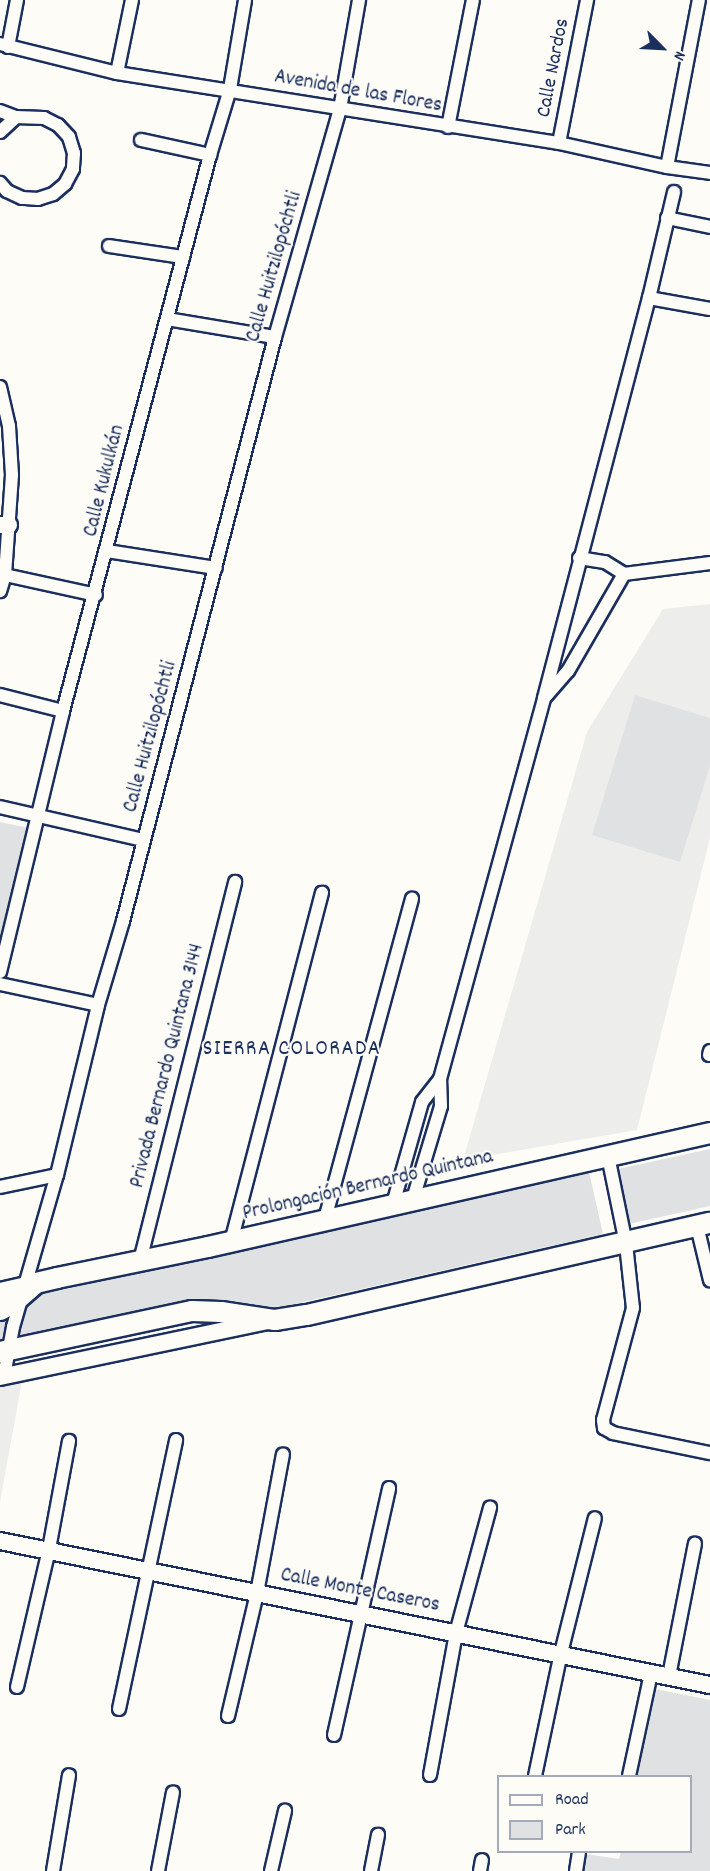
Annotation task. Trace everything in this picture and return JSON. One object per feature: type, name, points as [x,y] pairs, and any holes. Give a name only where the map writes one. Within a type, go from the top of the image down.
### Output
[{"type":"main road","name":"Prolongación Bernardo Quintana","points":[[0,1310],[27,1288],[413,1199],[710,1134]]},
{"type":"main road","points":[[4,1351],[192,1311],[221,1312],[275,1320],[626,1244],[703,1225]]},
{"type":"street","points":[[4,46],[17,0]]},
{"type":"street","points":[[117,73],[132,0]]},
{"type":"street","name":"Calle Kukulkán","points":[[0,972],[63,711],[96,595],[210,156],[230,89],[245,0]]},
{"type":"street","name":"Calle Huitzilopóchtli","points":[[2,1376],[4,1351],[27,1288],[98,1005],[216,568],[275,337],[340,109],[359,0]]},
{"type":"street","points":[[448,127],[473,0]]},
{"type":"street","name":"Calle Nardos","points":[[559,143],[587,0]]},
{"type":"street","points":[[667,167],[699,0]]},
{"type":"street","name":"Avenida de las Flores","points":[[4,46],[117,73],[230,89],[448,127],[559,143],[667,167],[710,173]]},
{"type":"street","points":[[0,111],[16,117],[44,118],[58,125],[69,137],[74,153],[73,169],[65,184],[53,194],[38,199],[22,198],[7,191],[0,183]]},
{"type":"street","points":[[0,132],[16,117]]},
{"type":"street","points":[[141,140],[210,156]]},
{"type":"street","points":[[413,1199],[441,1106],[440,1079],[544,698],[649,298],[674,192]]},
{"type":"street","points":[[667,218],[710,227]]},
{"type":"street","points":[[109,246],[183,257]]},
{"type":"street","points":[[649,298],[710,309]]},
{"type":"street","points":[[167,319],[275,337]]},
{"type":"street","points":[[0,387],[10,446],[4,525],[5,575],[0,591]]},
{"type":"street","points":[[107,551],[216,568]]},
{"type":"street","points":[[579,558],[605,562],[624,574],[710,563]]},
{"type":"street","points":[[544,698],[568,670],[624,574]]},
{"type":"street","points":[[5,575],[96,595]]},
{"type":"street","points":[[0,695],[63,711]]},
{"type":"street","points":[[0,807],[143,840]]},
{"type":"street","name":"Privada Bernardo Quintana 3144","points":[[140,1261],[236,882]]},
{"type":"street","points":[[231,1242],[322,893]]},
{"type":"street","points":[[325,1219],[412,899]]},
{"type":"street","points":[[0,984],[98,1005]]},
{"type":"street","points":[[393,1204],[422,1102],[440,1079]]},
{"type":"street","points":[[608,1156],[626,1244],[633,1308],[603,1420],[604,1428],[613,1434],[710,1453]]},
{"type":"street","points":[[0,1187],[57,1175]]},
{"type":"street","points":[[703,1225],[710,1280]]},
{"type":"street","name":"Prolongación Bernardo Quintana","points":[[0,1291],[27,1288]]},
{"type":"street","points":[[2,1376],[275,1320]]},
{"type":"street","points":[[119,1709],[176,1440]]},
{"type":"street","points":[[17,1687],[50,1549],[69,1441]]},
{"type":"street","points":[[228,1716],[257,1593],[283,1454]]},
{"type":"street","points":[[334,1735],[363,1616],[388,1488]]},
{"type":"street","points":[[430,1775],[456,1633],[490,1508]]},
{"type":"street","points":[[535,1775],[595,1518]]},
{"type":"street","name":"Calle Monte Caseros","points":[[0,1541],[50,1549],[561,1657],[710,1685]]},
{"type":"street","points":[[669,1676],[695,1544]]},
{"type":"street","points":[[629,1775],[651,1673]]},
{"type":"street","points":[[53,1871],[69,1775]]},
{"type":"street","points":[[158,1871],[173,1792]]},
{"type":"street","points":[[271,1871],[285,1811]]},
{"type":"street","points":[[371,1871],[378,1835]]},
{"type":"street","points":[[576,1871],[579,1853]]},
{"type":"shaded area","points":[[710,604],[710,838],[637,1130],[463,1160],[587,732],[663,609]]},
{"type":"shaded area","points":[[22,1381],[0,1502],[0,1387]]},
{"type":"green space","points":[[635,695],[710,718],[710,766],[680,862],[592,835]]},
{"type":"green space","points":[[0,822],[29,828],[0,941]]},
{"type":"green space","points":[[710,1149],[710,1206],[629,1224],[618,1169]]},
{"type":"green space","points":[[589,1172],[603,1234],[286,1306],[262,1308],[190,1301],[0,1345],[0,1304]]},
{"type":"green space","points":[[655,1689],[710,1700],[710,1871],[583,1871],[586,1854],[619,1859],[621,1853],[692,1853],[692,1775],[637,1775]]},
{"type":"district","name":"SIERRA COLORADA","points":[[292,1050]]}]
